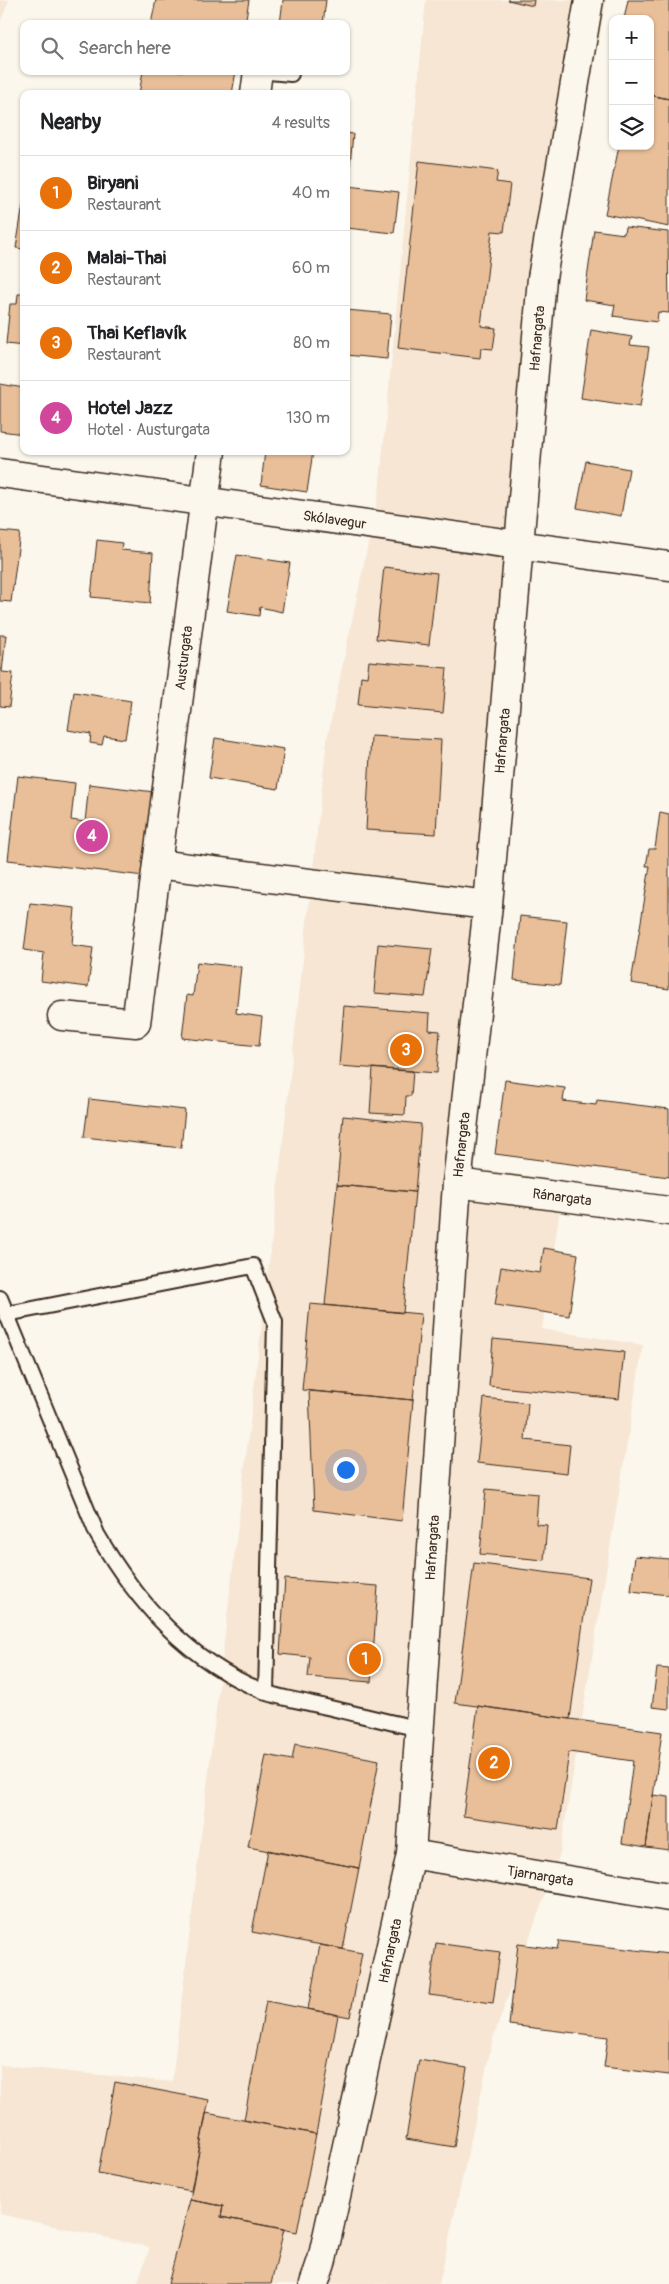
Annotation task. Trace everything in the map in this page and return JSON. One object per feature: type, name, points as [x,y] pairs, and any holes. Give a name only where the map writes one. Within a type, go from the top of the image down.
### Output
[{"type":"street","name":"Hafnargata","points":[[314,2284],[322,2260],[411,1854],[457,1183],[488,905],[542,278],[589,0]]},
{"type":"street","points":[[256,90],[258,75]]},
{"type":"street","name":"Austurgata","points":[[62,1016],[136,1023],[210,455]]},
{"type":"street","name":"Skólavegur","points":[[0,473],[669,566]]},
{"type":"street","points":[[157,864],[488,905]]},
{"type":"street","name":"Ránargata","points":[[457,1183],[669,1211]]},
{"type":"street","name":"Tjarnargata","points":[[411,1854],[669,1897]]},
{"type":"lane","points":[[7,1314],[253,1266],[275,1322],[266,1693]]},
{"type":"lane","points":[[0,1298],[97,1534],[137,1597],[196,1653],[230,1675],[266,1693],[420,1729]]},
{"type":"shaded area","points":[[0,0],[9,0],[0,23]]},
{"type":"shaded area","points":[[426,0],[606,0],[559,256],[470,1168],[564,1181],[542,1329],[643,1345],[560,1853],[493,2038],[439,2284],[137,2284],[150,2247],[0,2214],[0,2065],[172,2082],[278,1187],[327,740],[379,492]]},
{"type":"building","points":[[156,0],[249,0],[246,20],[152,20]]},
{"type":"building","points":[[283,0],[326,0],[324,20],[280,20]]},
{"type":"building","points":[[508,0],[534,0],[533,6]]},
{"type":"building","points":[[628,0],[669,0],[669,99],[654,96],[654,15],[625,15]]},
{"type":"building","points":[[142,75],[235,75],[233,90],[140,90]]},
{"type":"building","points":[[654,96],[669,99],[669,227],[605,214],[618,150],[654,150]]},
{"type":"building","points":[[350,134],[353,134],[350,165]]},
{"type":"building","points":[[419,161],[498,171],[496,182],[510,184],[504,232],[492,231],[481,326],[496,328],[493,349],[481,348],[480,358],[398,348]]},
{"type":"building","points":[[350,186],[399,192],[394,233],[350,228]]},
{"type":"building","points":[[20,223],[20,248],[16,248]]},
{"type":"building","points":[[625,227],[668,232],[669,313],[658,312],[657,322],[613,316],[615,305],[584,300],[594,230],[624,234]]},
{"type":"building","points":[[18,294],[20,294],[20,346],[6,344],[10,304],[17,304]]},
{"type":"building","points":[[350,310],[391,314],[387,359],[350,355]]},
{"type":"building","points":[[591,330],[632,337],[630,345],[649,347],[640,407],[581,398]]},
{"type":"building","points":[[0,384],[20,387],[20,434],[0,431]]},
{"type":"building","points":[[265,455],[312,455],[307,492],[261,485]]},
{"type":"building","points":[[586,461],[629,469],[621,516],[577,508]]},
{"type":"building","points":[[0,531],[20,533],[11,602],[0,601]]},
{"type":"building","points":[[97,540],[122,543],[121,550],[153,553],[150,603],[91,597]]},
{"type":"building","points":[[237,555],[290,563],[282,612],[260,607],[259,616],[227,611]]},
{"type":"building","points":[[384,567],[437,573],[429,645],[376,639]]},
{"type":"building","points":[[0,635],[6,635],[2,672],[13,673],[9,707],[0,706]]},
{"type":"building","points":[[369,661],[447,668],[443,713],[358,705],[361,676],[367,677]]},
{"type":"building","points":[[74,692],[131,701],[125,739],[104,736],[102,745],[90,743],[91,734],[68,730]]},
{"type":"building","points":[[371,736],[441,740],[436,834],[366,830]]},
{"type":"building","points":[[215,738],[284,749],[278,789],[209,778]]},
{"type":"building","points":[[18,776],[75,783],[71,820],[85,822],[89,784],[154,792],[144,876],[8,860]]},
{"type":"building","points":[[660,812],[669,814],[669,989],[631,983],[650,866],[646,866],[649,849],[655,849]]},
{"type":"building","points":[[30,903],[75,908],[72,945],[93,948],[88,987],[41,981],[44,953],[24,950]]},
{"type":"building","points":[[520,916],[567,921],[560,985],[514,980]]},
{"type":"building","points":[[378,944],[432,949],[425,997],[374,993]]},
{"type":"building","points":[[197,962],[241,967],[236,1013],[262,1017],[259,1046],[182,1038],[187,995],[193,996]]},
{"type":"building","points":[[344,1006],[430,1013],[429,1030],[440,1031],[437,1073],[339,1066]]},
{"type":"building","points":[[373,1068],[413,1071],[411,1096],[406,1096],[405,1115],[370,1113]]},
{"type":"building","points":[[505,1080],[565,1088],[563,1101],[596,1105],[597,1100],[669,1109],[669,1177],[495,1154]]},
{"type":"building","points":[[89,1099],[185,1110],[181,1148],[84,1137]]},
{"type":"building","points":[[343,1116],[421,1124],[415,1192],[337,1185]]},
{"type":"building","points":[[337,1185],[415,1192],[403,1313],[325,1305]]},
{"type":"building","points":[[544,1248],[578,1254],[569,1316],[495,1305],[501,1267],[540,1273]]},
{"type":"building","points":[[310,1304],[421,1314],[413,1400],[302,1390]]},
{"type":"building","points":[[493,1339],[624,1352],[619,1399],[489,1386]]},
{"type":"building","points":[[309,1391],[413,1400],[402,1521],[314,1510]]},
{"type":"building","points":[[484,1398],[528,1403],[525,1440],[570,1445],[567,1473],[477,1463]]},
{"type":"building","points":[[486,1489],[538,1494],[536,1524],[547,1525],[544,1560],[480,1554]]},
{"type":"building","points":[[635,1556],[669,1559],[669,1595],[631,1591]]},
{"type":"building","points":[[474,1563],[589,1578],[570,1719],[455,1703]]},
{"type":"building","points":[[285,1579],[378,1586],[371,1682],[308,1677],[310,1657],[280,1654]]},
{"type":"building","points":[[657,1668],[669,1669],[669,1709],[652,1707]]},
{"type":"building","points":[[478,1706],[662,1732],[646,1847],[622,1843],[633,1761],[569,1752],[558,1830],[463,1816]]},
{"type":"building","points":[[295,1744],[379,1760],[359,1868],[248,1847],[266,1755],[292,1760]]},
{"type":"building","points":[[653,1795],[669,1797],[669,1850],[646,1847]]},
{"type":"building","points":[[268,1850],[359,1868],[343,1949],[252,1932]]},
{"type":"building","points":[[559,1941],[669,1954],[669,2075],[604,2067],[608,2037],[509,2025],[518,1944],[557,1949]]},
{"type":"building","points":[[436,1943],[500,1952],[493,2003],[429,1995]]},
{"type":"building","points":[[320,1945],[362,1953],[350,2017],[308,2009]]},
{"type":"building","points":[[266,2001],[338,2015],[316,2134],[244,2120]]},
{"type":"building","points":[[419,2060],[467,2068],[454,2147],[406,2139]]},
{"type":"building","points":[[115,2082],[209,2100],[191,2191],[98,2173]]},
{"type":"building","points":[[206,2113],[316,2134],[297,2232],[221,2217],[223,2206],[190,2200]]},
{"type":"building","points":[[190,2200],[223,2206],[221,2217],[284,2229],[271,2284],[168,2284]]},
{"type":"place","name":"Hotel Jazz","points":[[92,836]]},
{"type":"place","name":"Thai Keflavík","points":[[406,1050]]},
{"type":"place","name":"Biryani","points":[[365,1659]]},
{"type":"place","name":"Malai-Thai","points":[[494,1763]]}]
